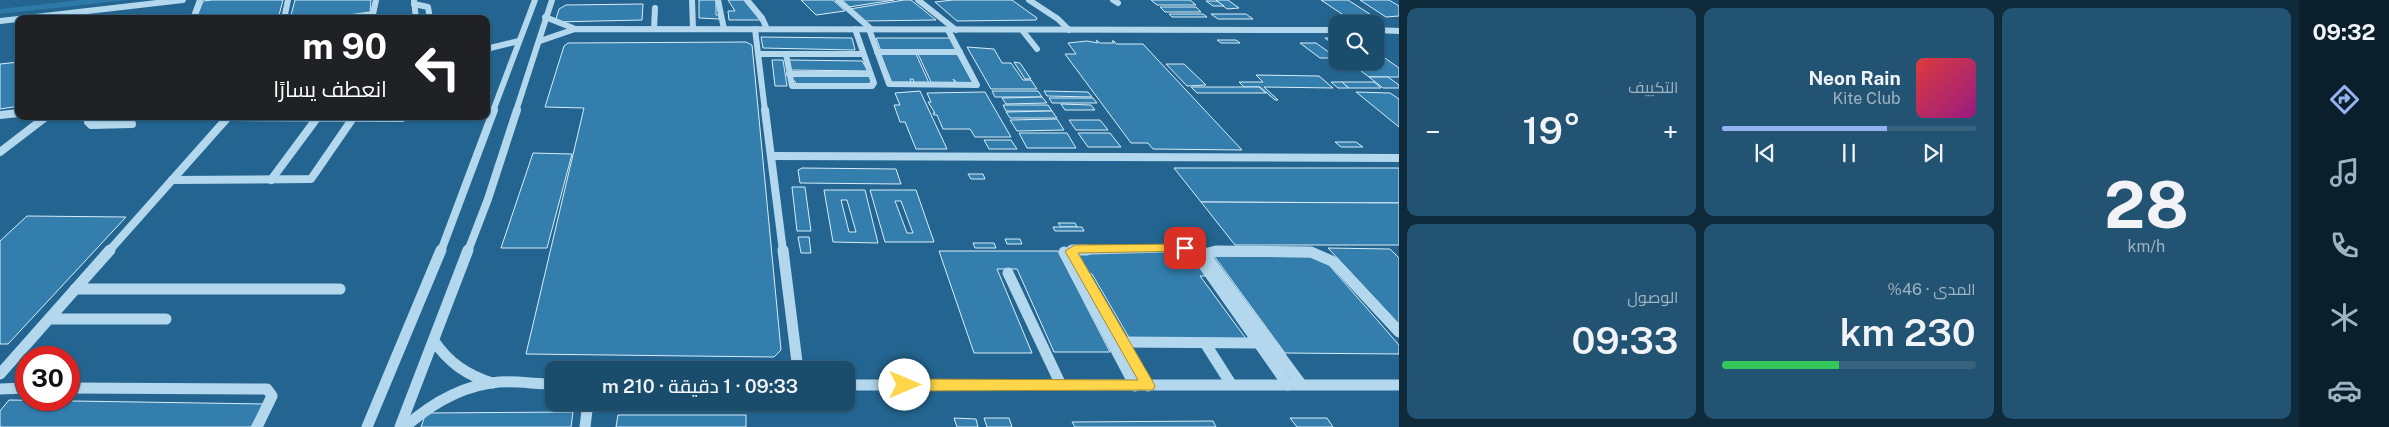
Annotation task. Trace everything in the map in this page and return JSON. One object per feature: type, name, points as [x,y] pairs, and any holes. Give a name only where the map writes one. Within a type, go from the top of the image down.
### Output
[{"type":"street","points":[[0,16],[145,0]]},
{"type":"street","points":[[52,15],[183,0]]},
{"type":"street","points":[[194,15],[200,0]]},
{"type":"street","points":[[285,15],[288,0]]},
{"type":"street","points":[[366,15],[376,12],[376,0]]},
{"type":"street","points":[[692,0],[696,29]]},
{"type":"street","points":[[696,29],[697,0]]},
{"type":"street","points":[[718,0],[724,29]]},
{"type":"street","points":[[747,0],[762,18],[767,29]]},
{"type":"street","points":[[838,0],[870,29],[888,83],[891,85],[976,85],[948,30]]},
{"type":"street","points":[[924,0],[956,30]]},
{"type":"street","points":[[1029,0],[1058,19],[1068,30]]},
{"type":"street","points":[[490,118],[534,1]]},
{"type":"street","points":[[400,427],[488,198],[540,41],[545,17],[553,1]]},
{"type":"street","points":[[416,15],[414,2],[428,7],[429,15]]},
{"type":"street","points":[[654,29],[655,8]]},
{"type":"street","points":[[545,17],[575,29]]},
{"type":"street","points":[[0,21],[15,19]]},
{"type":"street","points":[[540,41],[575,29],[1329,30]]},
{"type":"street","points":[[755,29],[797,361]]},
{"type":"street","points":[[786,54],[791,85],[872,86],[874,83],[855,29]]},
{"type":"street","points":[[1022,30],[1036,49]]},
{"type":"street","points":[[1384,30],[1399,30]]},
{"type":"street","points":[[490,49],[518,41]]},
{"type":"street","points":[[490,51],[500,52],[512,59]]},
{"type":"street","points":[[877,52],[960,52]]},
{"type":"street","points":[[759,54],[863,54]]},
{"type":"street","points":[[789,74],[870,74]]},
{"type":"street","points":[[0,115],[15,113]]},
{"type":"street","points":[[0,152],[42,120]]},
{"type":"street","points":[[89,120],[90,125],[132,124]]},
{"type":"street","points":[[0,374],[226,120]]},
{"type":"street","points":[[271,180],[316,120]]},
{"type":"street","points":[[172,180],[305,180],[314,178],[352,120]]},
{"type":"street","points":[[367,427],[439,255],[489,120]]},
{"type":"street","points":[[771,156],[1399,158]]},
{"type":"street","points":[[1148,386],[1071,252],[1073,249],[1191,250],[1288,385]]},
{"type":"street","points":[[1301,384],[1209,260],[1208,253],[1216,251],[1311,252],[1324,256],[1334,262],[1399,332]]},
{"type":"street","points":[[1064,252],[1135,386]]},
{"type":"street","points":[[1008,272],[1061,386]]},
{"type":"street","points":[[76,289],[340,289]]},
{"type":"street","points":[[48,319],[166,319]]},
{"type":"street","points":[[434,341],[450,362],[476,378],[492,383],[545,384]]},
{"type":"street","points":[[1122,342],[1258,344]]},
{"type":"street","points":[[1204,343],[1230,384]]},
{"type":"street","points":[[0,360],[12,360]]},
{"type":"street","points":[[405,427],[431,406],[451,396],[492,383]]},
{"type":"street","points":[[855,385],[1399,385]]},
{"type":"street","points":[[0,388],[15,388]]},
{"type":"street","points":[[80,388],[267,388],[272,396],[257,427]]},
{"type":"street","points":[[584,427],[587,411]]},
{"type":"shaded area","points":[[81,0],[128,0],[0,14],[0,9]]},
{"type":"building","points":[[283,0],[279,15],[198,15],[203,1]]},
{"type":"building","points":[[295,0],[371,0],[370,14],[291,15]]},
{"type":"building","points":[[699,0],[716,0],[716,15],[719,15],[719,19],[699,18]]},
{"type":"building","points":[[728,0],[744,0],[760,20],[729,20],[728,11],[735,11]]},
{"type":"building","points":[[801,0],[833,0],[845,11],[816,15]]},
{"type":"building","points":[[841,0],[894,0],[849,7]]},
{"type":"building","points":[[911,0],[936,20],[864,21],[850,9]]},
{"type":"building","points":[[953,0],[1012,0],[1037,18],[1036,20],[957,21],[935,2]]},
{"type":"building","points":[[1151,0],[1190,0],[1196,5],[1157,5]]},
{"type":"building","points":[[1216,0],[1228,0],[1239,8],[1227,9]]},
{"type":"building","points":[[1321,0],[1348,0],[1371,15],[1344,15]]},
{"type":"building","points":[[1360,0],[1389,0],[1399,6],[1399,16],[1386,17]]},
{"type":"building","points":[[1206,1],[1217,1],[1224,6],[1213,6]]},
{"type":"building","points":[[643,4],[642,20],[555,22],[559,9],[566,5]]},
{"type":"building","points":[[1160,7],[1196,7],[1201,12],[1165,12]]},
{"type":"building","points":[[1169,14],[1203,14],[1207,17],[1172,17]]},
{"type":"building","points":[[1211,14],[1246,14],[1253,19],[1218,19]]},
{"type":"building","points":[[761,37],[852,38],[855,50],[763,48]]},
{"type":"building","points":[[876,38],[950,38],[957,51],[881,51]]},
{"type":"building","points":[[1096,40],[1100,43],[1114,43],[1112,41],[1114,41],[1116,44],[1143,44],[1242,150],[1153,149],[1148,143],[1131,143],[1065,54],[1076,54],[1068,43],[1087,41],[1098,43]]},
{"type":"building","points":[[1217,40],[1236,40],[1240,43],[1221,43]]},
{"type":"building","points":[[746,42],[752,45],[781,350],[774,357],[526,354],[584,108],[545,107],[564,46],[568,43]]},
{"type":"building","points":[[1300,43],[1316,43],[1329,52],[1329,58],[1320,58]]},
{"type":"building","points":[[967,47],[994,49],[1002,63],[1011,63],[1023,80],[1031,80],[1037,89],[991,89]]},
{"type":"building","points":[[880,53],[916,54],[929,83],[914,83],[913,79],[910,79],[912,84],[892,83]]},
{"type":"building","points":[[918,54],[957,54],[973,83],[958,83],[953,79],[956,84],[932,84]]},
{"type":"building","points":[[1384,57],[1399,68],[1399,77],[1369,77],[1360,70],[1384,70]]},
{"type":"building","points":[[772,60],[783,60],[787,86],[775,86]]},
{"type":"building","points":[[789,60],[862,61],[868,71],[791,70]]},
{"type":"building","points":[[15,62],[15,107],[0,109],[0,64]]},
{"type":"building","points":[[1014,62],[1020,63],[1031,79],[1025,79]]},
{"type":"building","points":[[1166,64],[1184,64],[1206,85],[1187,86]]},
{"type":"building","points":[[791,75],[870,76],[872,82],[870,82],[871,86],[796,85],[795,81],[792,81]]},
{"type":"building","points":[[1256,75],[1319,76],[1333,88],[1264,87],[1278,100],[1275,100],[1260,87],[1244,87],[1239,82],[1263,82]]},
{"type":"building","points":[[1369,77],[1388,77],[1399,85],[1399,88],[1383,88]]},
{"type":"building","points":[[1331,82],[1342,82],[1349,88],[1338,88]]},
{"type":"building","points":[[1342,82],[1374,82],[1381,88],[1349,88]]},
{"type":"building","points":[[1191,87],[1259,87],[1266,93],[1197,93]]},
{"type":"building","points":[[920,91],[947,149],[916,149],[905,122],[900,122],[894,105],[900,105],[895,93]]},
{"type":"building","points":[[992,91],[1038,91],[1042,97],[995,97]]},
{"type":"building","points":[[1044,91],[1088,92],[1092,97],[1047,96]]},
{"type":"building","points":[[985,92],[1011,137],[975,137],[970,129],[943,129],[937,115],[934,115],[933,113],[935,113],[928,102],[931,102],[927,93]]},
{"type":"building","points":[[1356,92],[1390,93],[1399,99],[1399,127]]},
{"type":"building","points":[[1042,97],[1047,103],[1006,104],[1002,98]]},
{"type":"building","points":[[1049,98],[1093,98],[1097,103],[1052,103]]},
{"type":"building","points":[[1061,104],[1091,105],[1095,110],[1065,110]]},
{"type":"building","points":[[1003,105],[1048,105],[1052,111],[1006,111]]},
{"type":"building","points":[[1052,111],[1057,118],[1010,118],[1006,112]]},
{"type":"building","points":[[1057,119],[1064,130],[1017,131],[1010,120]]},
{"type":"building","points":[[1069,120],[1100,120],[1108,130],[1076,130]]},
{"type":"building","points":[[1019,133],[1067,133],[1076,148],[1027,148]]},
{"type":"building","points":[[1078,133],[1110,133],[1121,147],[1088,147]]},
{"type":"building","points":[[984,140],[1011,140],[1017,149],[989,149]]},
{"type":"building","points":[[1335,142],[1356,142],[1363,147],[1341,147]]},
{"type":"building","points":[[533,153],[572,154],[547,248],[501,248]]},
{"type":"building","points":[[802,168],[896,169],[901,184],[800,183],[798,170]]},
{"type":"building","points":[[1174,168],[1399,168],[1399,203],[1201,202]]},
{"type":"building","points":[[968,174],[983,174],[985,179],[971,179]]},
{"type":"building","points":[[792,187],[805,187],[811,231],[797,231]]},
{"type":"building","points":[[824,190],[865,190],[878,243],[833,242]],"holes":[[[841,200],[847,200],[856,232],[849,232]]]},
{"type":"building","points":[[870,190],[916,190],[934,242],[885,242]],"holes":[[[895,201],[901,201],[913,233],[907,233]]]},
{"type":"building","points":[[1201,202],[1399,203],[1399,245],[1235,245]]},
{"type":"building","points":[[27,216],[126,217],[8,344],[0,344],[0,241]]},
{"type":"building","points":[[1058,223],[1075,223],[1077,227],[1061,227]]},
{"type":"building","points":[[1053,227],[1082,227],[1084,231],[1055,231]]},
{"type":"building","points":[[798,237],[809,237],[811,253],[801,253]]},
{"type":"building","points":[[1005,239],[1020,239],[1022,244],[1007,244]]},
{"type":"building","points":[[973,243],[994,243],[996,248],[975,248]]},
{"type":"building","points":[[1328,248],[1390,249],[1399,258],[1399,324]]},
{"type":"building","points":[[939,251],[1058,251],[1110,352],[1054,352],[1017,269],[997,269],[1032,353],[974,353]]},
{"type":"building","points":[[1073,251],[1190,251],[1208,276],[1200,276],[1247,340],[1131,341],[1092,274],[1086,274]]},
{"type":"building","points":[[1214,256],[1322,257],[1399,345],[1399,354],[1285,353]]},
{"type":"building","points":[[9,400],[15,400],[15,411],[80,411],[80,401],[264,404],[251,427],[0,427],[0,411]]},
{"type":"building","points":[[573,412],[571,427],[421,427],[426,413]]},
{"type":"building","points":[[618,415],[746,415],[746,427],[616,427]]},
{"type":"building","points":[[954,418],[976,419],[978,427],[957,427]]},
{"type":"building","points":[[984,418],[1009,418],[1012,427],[987,427]]},
{"type":"building","points":[[1290,418],[1327,418],[1333,427],[1297,427]]},
{"type":"building","points":[[1213,421],[1216,427],[1075,427],[1072,422]]},
{"type":"route","points":[[905,385],[1148,386],[1071,251],[1073,249],[1185,248]]}]
